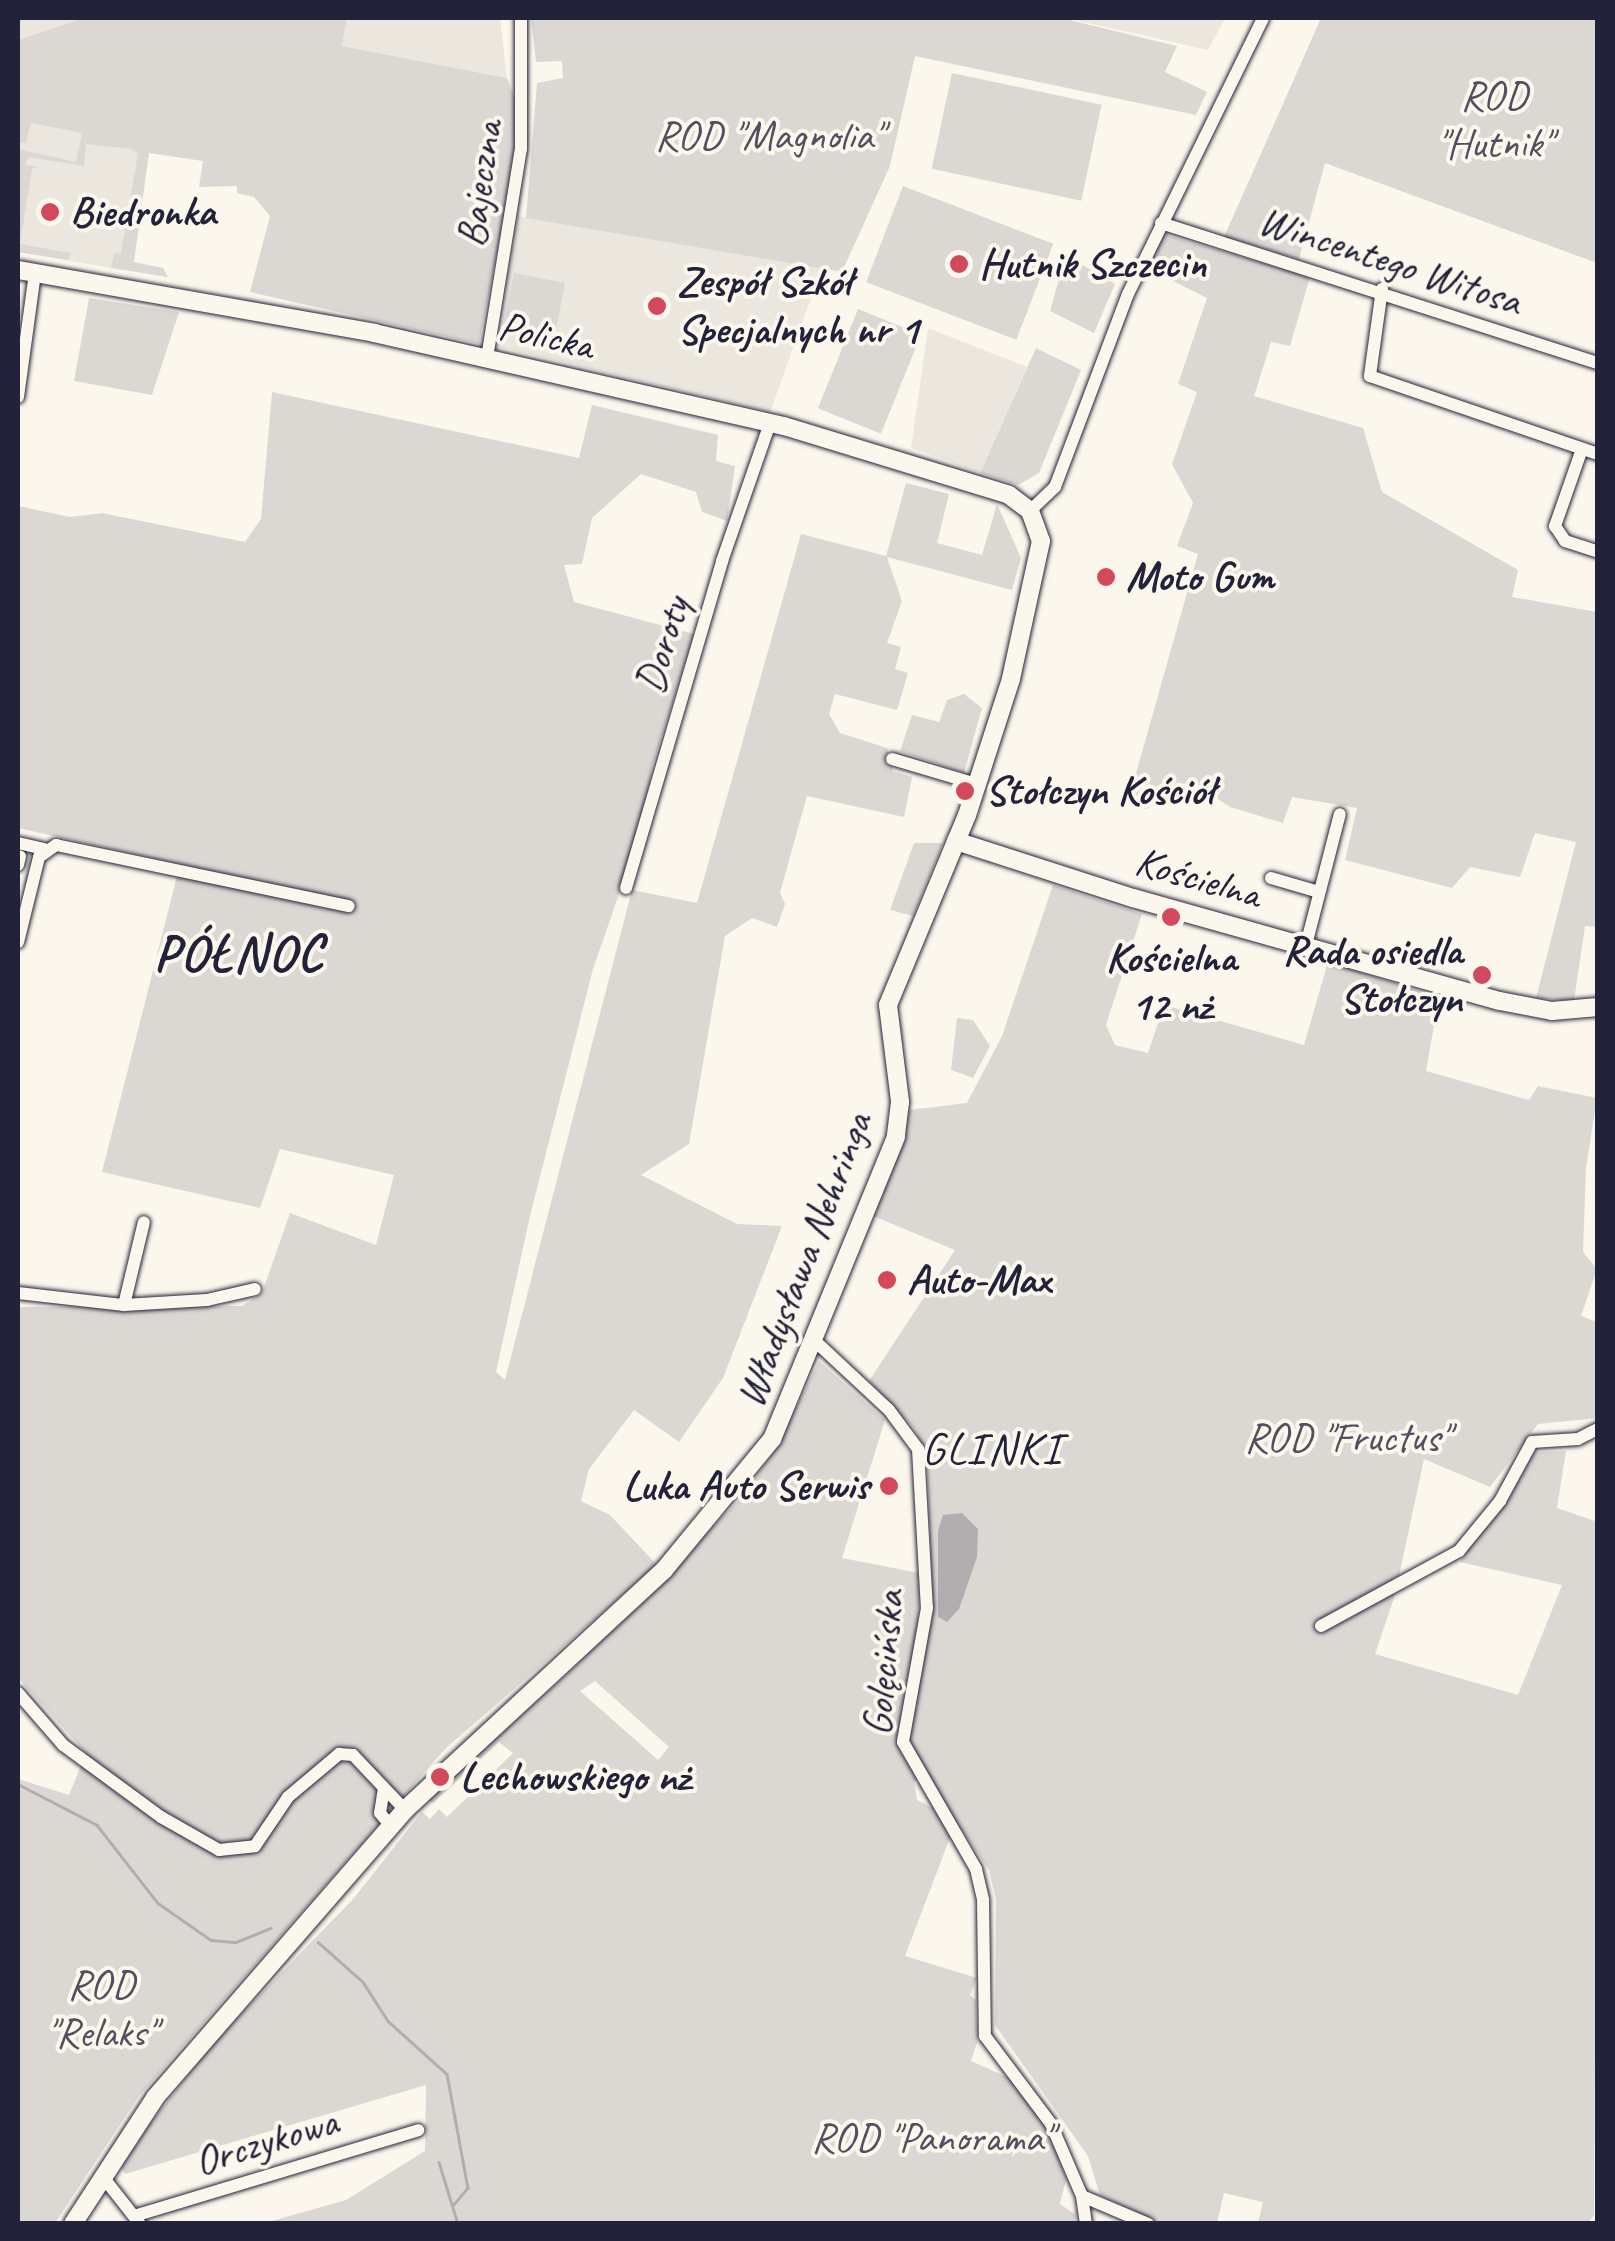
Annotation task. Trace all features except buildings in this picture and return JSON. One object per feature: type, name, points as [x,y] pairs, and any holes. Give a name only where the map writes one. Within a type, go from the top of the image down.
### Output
[{"type":"street","name":"Bajeczna","points":[[487,358],[521,149],[521,18]]},
{"type":"street","points":[[1030,511],[1054,487],[1161,223],[1263,18]]},
{"type":"street","name":"Wincentego Witosa","points":[[1161,223],[1382,289],[1598,364]]},
{"type":"street","name":"Policka","points":[[18,387],[26,271],[487,358],[770,422],[982,485],[1030,511]]},
{"type":"street","points":[[1382,289],[1370,376],[1598,454]]},
{"type":"street","name":"Doroty","points":[[626,888],[770,422]]},
{"type":"street","points":[[1582,449],[1555,526],[1565,541],[1598,552]]},
{"type":"street","name":"Władysława Nehringa","points":[[73,2224],[162,2090],[405,1810],[689,1542],[770,1443],[815,1341],[899,1126],[888,1007],[956,840],[1014,667],[1040,552],[1030,511]]},
{"type":"street","points":[[892,758],[976,784]]},
{"type":"street","points":[[1306,945],[1340,814]]},
{"type":"street","name":"Kościelna","points":[[956,840],[1525,1007],[1598,1008]]},
{"type":"street","points":[[18,855],[62,846],[349,906]]},
{"type":"street","points":[[18,942],[44,849]]},
{"type":"street","points":[[18,876],[33,880]]},
{"type":"street","points":[[1271,878],[1319,892]]},
{"type":"street","points":[[124,1304],[144,1222]]},
{"type":"street","points":[[18,1293],[124,1304],[207,1300],[255,1289]]},
{"type":"street","name":"Golęcińska","points":[[815,1341],[889,1410],[918,1448],[927,1608],[903,1742],[976,1870],[983,1900],[985,2036],[1051,2124],[1082,2196],[1086,2224]]},
{"type":"street","points":[[1321,1626],[1459,1551],[1500,1500],[1532,1442],[1578,1439],[1598,1429]]},
{"type":"street","points":[[18,1693],[49,1730],[83,1758],[209,1846],[227,1852],[255,1846],[288,1796],[332,1758],[353,1755],[405,1810]]},
{"type":"street","points":[[384,1788],[380,1813],[391,1826]]},
{"type":"street","name":"Orczykowa","points":[[137,2220],[418,2130]]},
{"type":"street","points":[[103,2176],[137,2220]]},
{"type":"street","points":[[1082,2196],[1148,2224]]},
{"type":"shaded area","points":[[18,18],[118,18],[145,145],[123,270],[18,252]]},
{"type":"shaded area","points":[[347,18],[500,18],[507,78],[342,46]]},
{"type":"shaded area","points":[[1066,18],[1225,18],[1208,50]]},
{"type":"shaded area","name":"Zespół Szkół Specjalnych nr 1","points":[[518,216],[823,265],[770,412],[499,347]]},
{"type":"shaded area","points":[[928,328],[1027,367],[980,473],[911,448]]},
{"type":"shaded area","points":[[962,1513],[978,1529],[977,1557],[959,1609],[947,1622],[938,1617],[938,1531],[943,1515]]},
{"type":"green space","points":[[84,18],[347,18],[342,46],[507,78],[517,104],[513,170],[479,344],[250,292],[270,216],[254,197],[237,193],[237,186],[199,187],[203,161],[149,153],[134,262],[163,268],[168,277],[111,268],[114,254],[121,253],[138,153],[130,149],[86,144],[84,166],[28,157],[26,165],[38,167],[32,169],[20,244],[71,253],[68,260],[18,252],[18,149],[76,162],[82,133],[31,123],[26,143],[18,142],[18,40]]},
{"type":"green space","name":"ROD \"Magnolia\"","points":[[531,18],[1061,18],[1177,46],[1165,72],[1207,92],[1196,115],[915,56],[890,166],[842,272],[526,218],[537,83],[563,78],[562,61],[536,62]]},
{"type":"green space","name":"ROD \"Hutnik\"","points":[[1321,18],[1597,18],[1597,263],[1325,163],[1299,259],[1224,237]]},
{"type":"green space","points":[[952,73],[1102,105],[1081,201],[932,169]]},
{"type":"green space","name":"Hutnik Szczecin","points":[[903,186],[1053,244],[1016,340],[866,282]]},
{"type":"green space","points":[[1163,234],[1310,277],[1290,346],[1271,342],[1254,396],[1363,428],[1382,492],[1518,570],[1512,597],[1597,612],[1597,927],[1585,926],[1574,1001],[1536,998],[1576,842],[1535,833],[1520,877],[1470,867],[1452,888],[1345,860],[1357,808],[1292,797],[1283,823],[1230,807],[1190,780],[1147,809],[1127,805],[1198,554],[1177,546],[1193,503],[1172,464],[1197,392],[1178,384],[1207,298],[1147,268]]},
{"type":"green space","points":[[1066,255],[1115,284],[1094,333],[1050,311]]},
{"type":"green space","points":[[514,273],[565,283],[553,344],[502,334]]},
{"type":"green space","points":[[89,298],[179,312],[152,395],[74,381]]},
{"type":"green space","points":[[858,309],[921,334],[881,434],[818,408]]},
{"type":"green space","points":[[1036,348],[1081,370],[1039,473],[1018,485],[980,473]]},
{"type":"green space","name":"ROD \"Relaks\"","points":[[272,392],[579,458],[592,405],[718,435],[716,461],[735,466],[727,521],[702,512],[696,492],[641,474],[592,518],[582,564],[564,565],[574,602],[694,634],[652,767],[640,834],[593,969],[530,1216],[496,1372],[505,1380],[632,890],[697,903],[801,534],[886,556],[906,483],[949,494],[937,543],[982,555],[997,504],[1021,558],[1012,590],[887,557],[902,601],[887,643],[901,647],[895,669],[908,673],[897,710],[835,694],[829,714],[840,733],[887,748],[893,771],[912,777],[904,817],[807,796],[780,893],[785,904],[777,927],[752,918],[725,936],[689,1144],[641,1175],[737,1224],[782,1226],[723,1378],[679,1442],[634,1410],[589,1469],[581,1501],[610,1515],[657,1565],[446,1748],[139,2096],[55,2223],[18,2223],[18,1779],[69,1795],[86,1753],[18,1678],[18,1307],[242,1306],[262,1293],[290,1213],[376,1245],[394,1175],[280,1149],[260,1208],[102,1172],[180,864],[18,828],[18,506],[70,517],[102,513],[245,542],[261,519]]},
{"type":"green space","points":[[964,694],[982,708],[964,773],[900,751],[912,715],[939,722],[947,700]]},
{"type":"green space","points":[[914,843],[943,843],[913,916],[890,910]]},
{"type":"green space","points":[[1053,885],[1142,914],[1106,1025],[1115,1045],[1148,1053],[1164,1005],[1304,1045],[1328,962],[1439,997],[1426,1071],[1529,1100],[1538,1086],[1597,1098],[1586,1168],[1583,1252],[1597,1269],[1581,1316],[1597,1322],[1597,1418],[1538,1424],[1490,1487],[1424,1459],[1395,1595],[1375,1654],[1518,1695],[1562,1585],[1460,1562],[1534,1452],[1566,1451],[1557,1508],[1598,1522],[1594,2215],[1588,2223],[1258,2223],[1263,2202],[1224,2193],[1217,2223],[1159,2223],[1100,2195],[1088,2156],[995,2025],[996,1900],[989,1870],[927,1778],[914,1781],[917,1800],[933,1808],[951,1835],[905,1956],[977,1978],[970,1995],[976,2000],[977,2043],[971,2061],[1009,2078],[1027,2094],[1055,2143],[1066,2179],[1060,2204],[1076,2215],[1074,2223],[265,2223],[346,2200],[425,2151],[426,2085],[125,2174],[121,2167],[144,2131],[216,2040],[354,1898],[422,1812],[430,1819],[439,1809],[447,1817],[513,1753],[499,1742],[433,1803],[428,1800],[575,1667],[738,1501],[775,1451],[819,1361],[885,1420],[842,1558],[919,1573],[918,1625],[932,1594],[927,1454],[915,1429],[869,1381],[955,1250],[873,1216],[906,1136],[909,1110],[967,1103],[1002,1036]],"holes":[[[595,1681],[669,1747],[658,1760],[580,1691]]]},
{"type":"green space","points":[[957,1018],[973,1020],[990,1046],[973,1078],[951,1070]]},
{"type":"waterway","points":[[18,1784],[97,1825],[158,1903],[211,1940],[236,1942],[270,1928]]},
{"type":"waterway","points":[[318,1942],[363,1982],[388,2021],[447,2074],[468,2188],[453,2206]]},
{"type":"waterway","points":[[439,2162],[458,2224]]},
{"type":"place","name":"Biedronka","points":[[50,212]]},
{"type":"place","name":"Hutnik Szczecin","points":[[959,264]]},
{"type":"place","name":"Zespół Szkół Specjalnych nr 1","points":[[657,306]]},
{"type":"place","name":"Moto Gum","points":[[1106,577]]},
{"type":"place","name":"Stołczyn Kościół","points":[[965,791]]},
{"type":"place","name":"Kościelna 12 nż","points":[[1171,917]]},
{"type":"place","name":"Rada osiedla Stołczyn","points":[[1482,975]]},
{"type":"place","name":"Auto-Max","points":[[887,1280]]},
{"type":"place","name":"Luka Auto Serwis","points":[[889,1486]]},
{"type":"place","name":"Lechowskiego nż","points":[[440,1777]]},
{"type":"district","name":"PÓŁNOC","points":[[239,954]]},
{"type":"district","name":"GLINKI","points":[[992,1449]]},
{"type":"park label","name":"ROD \"Fructus\"","points":[[1347,1438]]},
{"type":"park label","name":"ROD \"Panorama\"","points":[[932,2138]]}]
